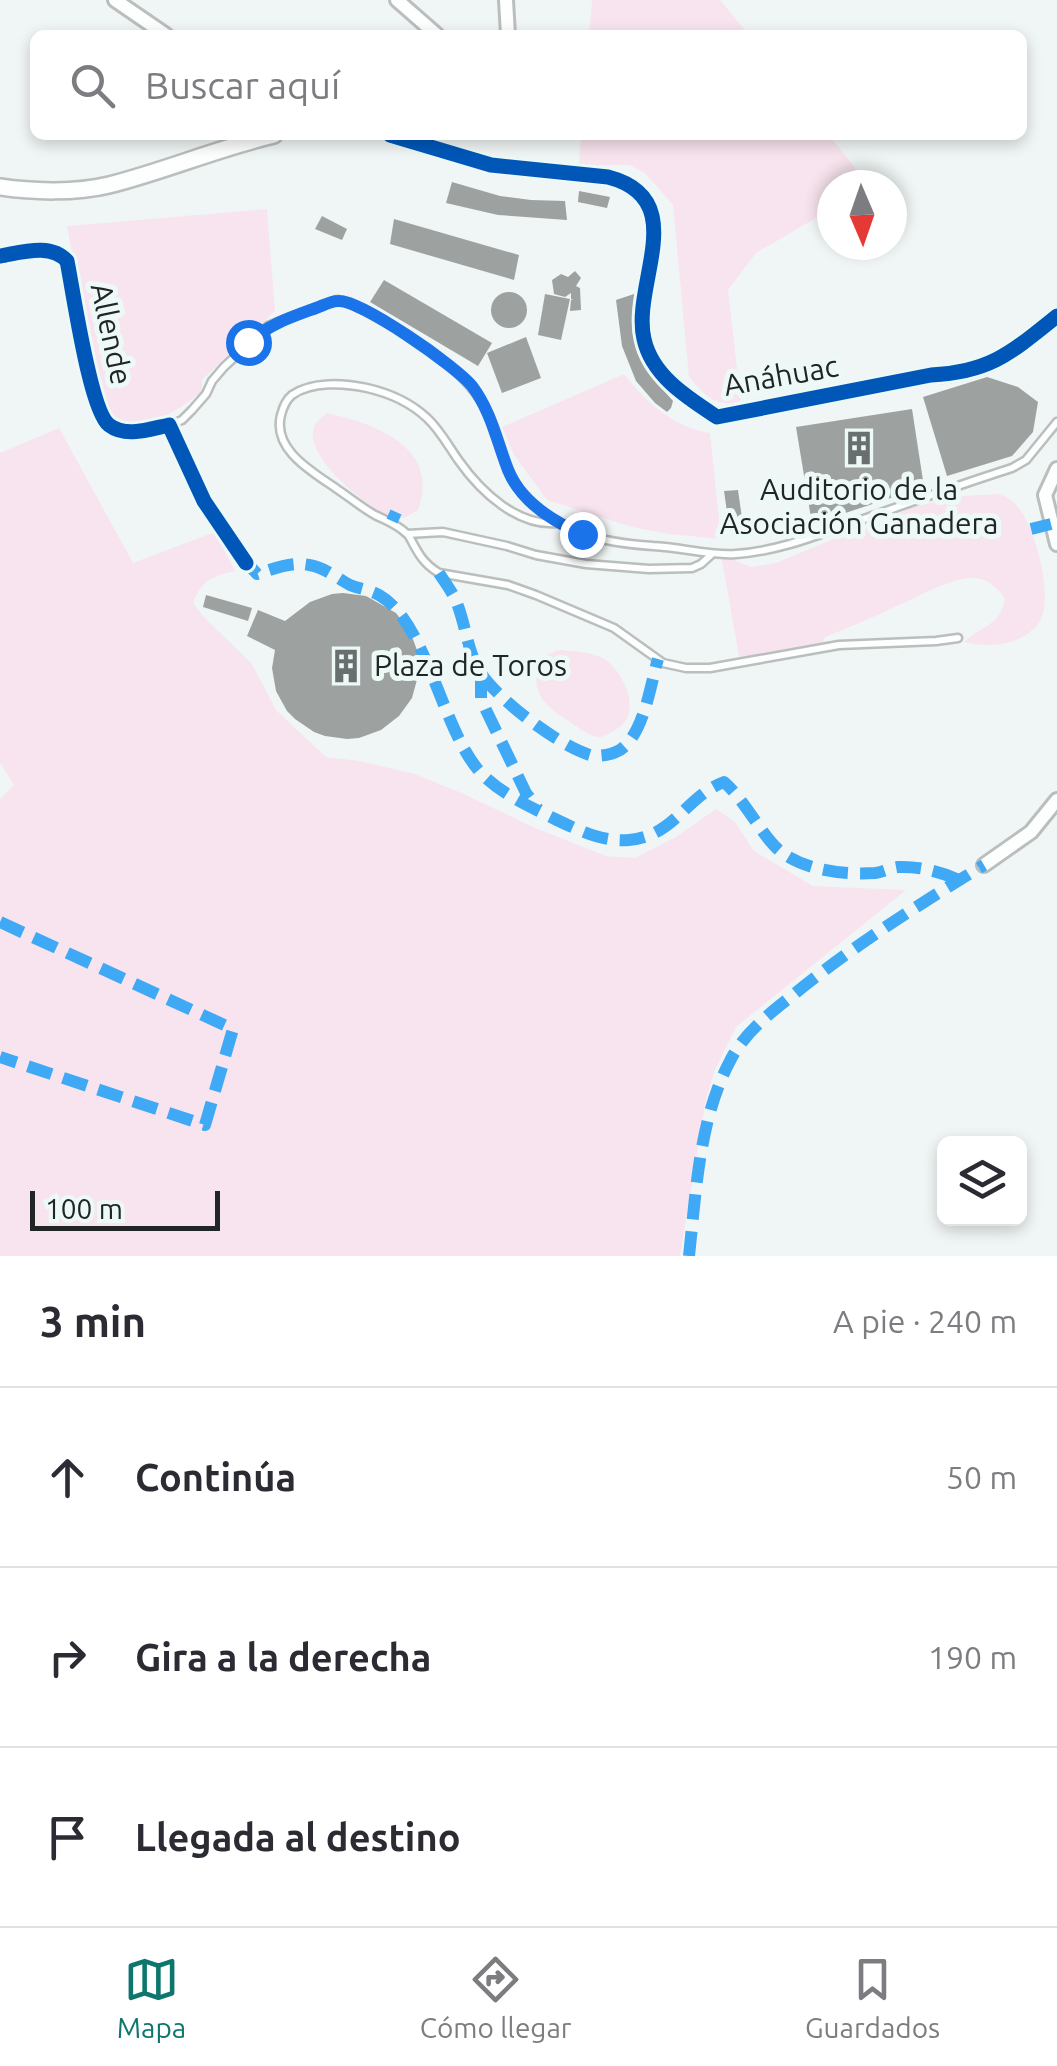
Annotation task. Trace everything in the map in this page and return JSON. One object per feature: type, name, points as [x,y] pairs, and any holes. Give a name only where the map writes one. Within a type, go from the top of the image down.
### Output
[{"type":"street","points":[[116,0],[157,30]]},
{"type":"street","points":[[396,0],[431,30]]},
{"type":"street","points":[[506,0],[508,30]]},
{"type":"street","points":[[0,187],[40,191],[106,186],[255,140]]},
{"type":"street","name":"Anáhuac","points":[[407,140],[490,164],[608,177],[634,188],[654,222],[642,306],[644,340],[656,365],[674,387],[717,418],[985,366],[1014,350],[1057,316]]},
{"type":"street","name":"Allende","points":[[0,256],[43,250],[60,252],[68,261],[100,413],[110,426],[130,432],[169,425]]},
{"type":"street","points":[[169,425],[204,501],[246,563]]},
{"type":"street","points":[[1057,469],[1045,495],[1057,544]]},
{"type":"street","points":[[984,865],[1031,832],[1057,800]]},
{"type":"lane","points":[[169,425],[182,420],[224,366],[268,326],[338,300],[352,303],[448,363],[472,387],[490,418],[510,474],[533,505],[559,524],[620,544],[739,554],[778,549],[1012,468],[1026,460],[1057,422]]},
{"type":"lane","points":[[559,524],[539,524],[496,500],[462,466],[426,416],[390,395],[340,385],[310,387],[291,396],[283,409],[280,435],[298,460],[364,508],[392,521],[407,534],[430,568],[536,595],[614,628],[663,663],[710,668],[839,645],[958,638]]},
{"type":"lane","points":[[407,534],[443,532],[552,558],[618,568],[692,568],[713,553]]},
{"type":"shaded area","points":[[592,0],[720,0],[745,30],[589,30]]},
{"type":"shaded area","points":[[581,140],[833,140],[857,170],[817,170],[817,217],[756,253],[728,290],[741,404],[711,398],[689,377],[673,205],[645,173],[629,165],[579,165]]},
{"type":"shaded area","points":[[267,209],[275,311],[202,380],[202,391],[184,405],[147,423],[123,424],[111,418],[101,407],[67,226]]},
{"type":"shaded area","points":[[624,374],[661,412],[710,433],[721,539],[632,527],[547,500],[514,455],[502,427]]},
{"type":"shaded area","points":[[327,413],[366,424],[400,442],[421,470],[423,488],[418,510],[404,518],[398,518],[396,512],[385,515],[339,479],[319,455],[314,442],[315,426]]},
{"type":"shaded area","points":[[59,428],[133,563],[215,532],[235,571],[209,580],[193,603],[252,664],[276,710],[326,757],[415,774],[606,856],[635,858],[676,837],[716,809],[735,822],[754,851],[813,886],[906,890],[736,1027],[714,1072],[706,1100],[680,1256],[0,1256],[0,799],[14,785],[0,763],[0,453]]},
{"type":"shaded area","points":[[999,494],[1014,502],[1024,516],[1040,561],[1044,608],[1041,619],[1027,635],[996,645],[964,642],[999,615],[1005,599],[988,582],[964,579],[825,637],[818,653],[807,650],[740,662],[721,555],[751,567],[776,563],[882,523],[911,507],[963,496]]},
{"type":"shaded area","points":[[558,650],[593,654],[619,674],[630,705],[624,723],[614,731],[594,736],[546,704],[538,690],[536,672],[544,656]]},
{"type":"building","points":[[452,182],[500,196],[565,201],[567,220],[498,215],[446,203]]},
{"type":"building","points":[[579,191],[610,197],[607,208],[578,202]]},
{"type":"building","points":[[322,216],[347,229],[342,240],[315,229]]},
{"type":"building","points":[[394,219],[519,255],[514,280],[390,244]]},
{"type":"building","points":[[575,271],[581,278],[576,286],[580,288],[581,310],[570,311],[571,293],[565,297],[554,294],[552,280],[561,274],[568,277]]},
{"type":"building","points":[[384,280],[492,343],[478,366],[370,302]]},
{"type":"building","points":[[509,292],[522,297],[527,310],[522,323],[509,328],[496,323],[491,310],[496,297]]},
{"type":"building","points":[[545,294],[570,299],[561,340],[538,335]]},
{"type":"building","points":[[634,294],[639,350],[658,384],[673,401],[667,412],[636,381],[622,346],[616,300]]},
{"type":"building","points":[[526,337],[541,378],[502,393],[487,353]]},
{"type":"building","points":[[987,377],[1018,387],[1038,402],[1033,432],[1012,456],[947,476],[923,397]]},
{"type":"building","name":"Auditorio de la Asociación Ganadera","points":[[912,409],[924,487],[812,524],[796,427]]},
{"type":"building","points":[[738,490],[743,525],[729,526],[724,491]]},
{"type":"building","name":"Plaza de Toros","points":[[343,593],[366,596],[396,613],[410,631],[419,664],[412,698],[399,716],[381,730],[347,739],[314,732],[287,711],[276,691],[272,668],[275,650],[247,636],[258,610],[285,621],[310,602]]},
{"type":"building","points":[[206,595],[252,608],[248,621],[203,607]]},
{"type":"marked path","points":[[392,521],[396,512]]},
{"type":"marked path","points":[[1031,529],[1051,524]]},
{"type":"marked path","points":[[241,556],[257,574],[289,565],[309,565],[379,595],[410,628],[466,753],[480,772],[516,799],[574,828],[610,839],[645,837],[669,824],[699,797],[724,782],[777,848],[805,864],[852,873],[914,867],[959,880]]},
{"type":"marked path","points":[[439,573],[456,602],[473,656],[488,683],[530,720],[577,750],[605,755],[628,743],[645,709],[658,659]]},
{"type":"marked path","points":[[481,673],[481,698],[486,710],[526,793],[538,809]]},
{"type":"marked path","points":[[689,1256],[705,1131],[720,1083],[742,1042],[766,1017],[839,960],[984,865]]},
{"type":"marked path","points":[[0,922],[233,1029],[205,1125],[0,1057]]},
{"type":"cycle path","points":[[407,140],[491,165],[608,177],[633,188],[648,204],[653,223],[642,317],[648,352],[673,385],[717,417],[970,370],[1013,350],[1057,316]]},
{"type":"cycle path","points":[[0,256],[45,250],[67,261],[89,375],[102,415],[109,425],[123,431],[169,425],[204,501],[246,563]]},
{"type":"place","name":"Auditorio de la Asociación Ganadera","points":[[859,448]]},
{"type":"place","name":"Plaza de Toros","points":[[346,666]]},
{"type":"route","points":[[248,342],[268,326],[338,300],[373,315],[454,368],[484,405],[510,474],[520,489],[543,514],[582,534]]}]
